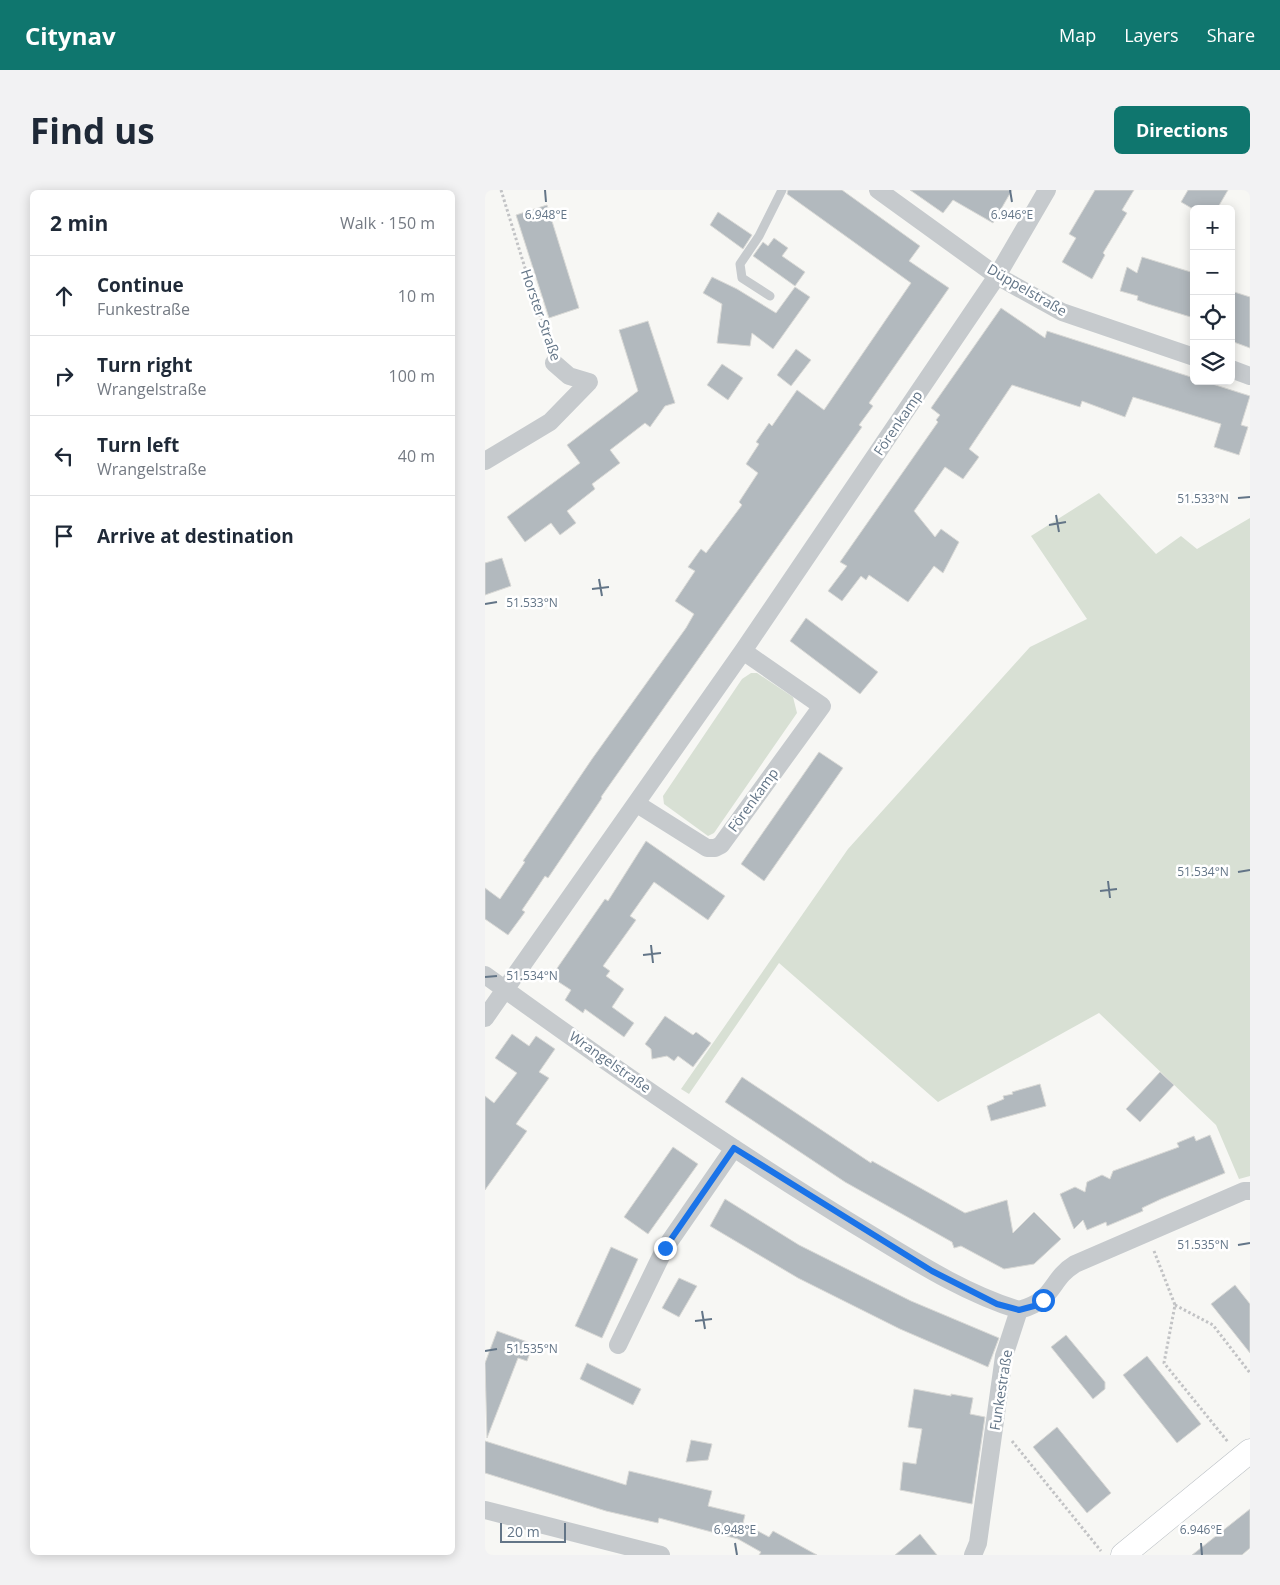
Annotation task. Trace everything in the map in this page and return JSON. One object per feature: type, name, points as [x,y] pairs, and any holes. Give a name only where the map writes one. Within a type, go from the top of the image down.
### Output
[{"type":"main road","points":[[1123,1555],[1245,1455]]},
{"type":"street","name":"Düppelstraße","points":[[878,190],[997,276],[1062,312],[1190,356]]},
{"type":"street","name":"Förenkamp","points":[[485,1018],[743,651],[997,276],[1047,190]]},
{"type":"street","name":"Horster Straße","points":[[485,461],[550,422],[589,382],[569,376],[554,363]]},
{"type":"street","points":[[1235,371],[1250,376]]},
{"type":"street","name":"Förenkamp","points":[[637,804],[707,848],[715,848],[721,845],[822,706],[743,651]]},
{"type":"street","name":"Wrangelstraße","points":[[485,975],[734,1148],[932,1271],[997,1304],[1019,1310]]},
{"type":"street","points":[[618,1345],[665,1248],[734,1148]]},
{"type":"street","points":[[1019,1310],[1034,1306],[1043,1300],[1069,1268],[1075,1264],[1244,1191],[1250,1191]]},
{"type":"street","name":"Funkestraße","points":[[973,1555],[978,1543],[1004,1356],[1019,1310]]},
{"type":"street","points":[[485,1510],[661,1555]]},
{"type":"lane","points":[[770,296],[742,278],[740,264],[759,236],[781,190]]},
{"type":"path","name":"Horster Straße","points":[[501,190],[554,363]]},
{"type":"path","points":[[1147,1232],[1175,1305],[1164,1363],[1245,1455]]},
{"type":"path","points":[[1175,1305],[1213,1325],[1250,1373]]},
{"type":"path","points":[[993,1439],[1012,1441],[1104,1555]]},
{"type":"shaded area","points":[[1099,493],[1156,554],[1181,536],[1197,549],[1250,518],[1250,1176],[1239,1179],[1216,1125],[1099,1013],[938,1102],[779,963],[689,1094],[681,1089],[848,849],[1030,647],[1087,619],[1031,536]]},
{"type":"shaded area","points":[[751,673],[757,673],[793,697],[797,713],[714,833],[708,836],[664,804],[663,796],[742,679]]},
{"type":"building","points":[[788,190],[842,190],[920,246],[909,261],[949,288],[869,403],[873,406],[859,425],[862,427],[601,797],[548,878],[545,876],[522,910],[525,912],[508,935],[485,919],[485,888],[500,899],[525,862],[523,861],[592,759],[686,628],[694,614],[675,601],[695,571],[688,567],[701,549],[706,553],[742,505],[739,502],[758,473],[746,464],[759,444],[756,442],[769,423],[772,426],[797,390],[824,410],[911,283],[787,194]]},
{"type":"building","points":[[910,190],[1012,190],[993,223],[953,200],[943,213]]},
{"type":"building","points":[[1095,190],[1134,190],[1122,210],[1127,213],[1103,253],[1105,255],[1092,279],[1062,262],[1076,238],[1069,234]]},
{"type":"building","points":[[1188,190],[1228,190],[1219,205],[1190,205],[1190,207],[1181,202]]},
{"type":"building","points":[[547,205],[579,308],[549,318],[516,215]]},
{"type":"building","points":[[718,212],[752,235],[743,249],[710,225]]},
{"type":"building","points":[[774,238],[788,248],[782,256],[805,272],[795,286],[753,256],[763,242],[768,246]]},
{"type":"building","points":[[1142,257],[1190,272],[1190,317],[1137,300],[1138,296],[1120,291],[1127,267],[1137,273]]},
{"type":"building","points":[[712,277],[737,289],[776,313],[795,287],[810,297],[773,349],[752,333],[750,346],[717,343],[722,304],[703,293]]},
{"type":"building","points":[[1235,292],[1250,297],[1250,348],[1235,342]]},
{"type":"building","points":[[1001,308],[1045,338],[1047,331],[1190,377],[1190,385],[1216,385],[1250,396],[1241,425],[1248,427],[1239,455],[1214,447],[1221,424],[1133,397],[1125,417],[1082,401],[1080,407],[1012,385],[969,449],[979,457],[963,479],[945,467],[914,511],[935,537],[941,529],[959,542],[943,573],[934,566],[908,602],[869,575],[866,580],[861,576],[842,601],[828,591],[847,566],[840,562],[938,422],[936,420],[940,415],[931,408]]},
{"type":"building","points":[[648,321],[675,403],[665,406],[650,427],[645,423],[610,450],[620,463],[592,484],[595,489],[567,511],[576,523],[560,535],[551,523],[525,542],[507,517],[580,463],[567,445],[638,391],[619,330]]},
{"type":"building","points":[[796,349],[811,360],[791,386],[777,375]]},
{"type":"building","points":[[722,364],[743,378],[728,400],[707,385]]},
{"type":"building","points":[[502,558],[511,586],[485,595],[485,563]]},
{"type":"building","points":[[806,618],[878,672],[860,694],[790,641]]},
{"type":"building","points":[[819,752],[843,768],[764,881],[741,864]]},
{"type":"building","points":[[646,841],[725,896],[708,920],[654,882],[630,916],[636,920],[603,966],[610,971],[606,976],[624,989],[612,1007],[634,1023],[624,1037],[585,1009],[583,1013],[565,1000],[571,990],[551,977],[605,899],[608,901]]},
{"type":"building","points":[[665,1016],[693,1035],[696,1032],[711,1043],[693,1067],[678,1056],[674,1061],[667,1056],[652,1059],[651,1049],[645,1044]]},
{"type":"building","points":[[512,1034],[529,1046],[536,1036],[555,1049],[539,1072],[549,1078],[516,1124],[527,1131],[485,1190],[485,1096],[494,1103],[517,1073],[495,1058]]},
{"type":"building","points":[[1160,1072],[1174,1085],[1140,1122],[1126,1109]]},
{"type":"building","points":[[742,1077],[871,1163],[872,1161],[965,1213],[1007,1200],[1013,1233],[1034,1212],[1061,1239],[1034,1264],[1004,1269],[961,1246],[954,1248],[952,1242],[845,1182],[725,1102]]},
{"type":"building","points":[[1040,1084],[1046,1106],[991,1121],[987,1106],[1004,1099],[1003,1096],[1013,1094],[1012,1092]]},
{"type":"building","points":[[1210,1135],[1225,1173],[1161,1199],[1142,1208],[1143,1211],[1107,1226],[1106,1222],[1087,1230],[1083,1220],[1074,1229],[1060,1194],[1075,1187],[1085,1192],[1087,1182],[1102,1175],[1110,1179],[1113,1171],[1179,1147],[1177,1143],[1194,1136],[1196,1141]]},
{"type":"building","points":[[673,1147],[698,1164],[648,1234],[624,1217]]},
{"type":"building","points":[[725,1199],[799,1245],[911,1301],[999,1338],[988,1367],[900,1329],[798,1278],[710,1226]]},
{"type":"building","points":[[611,1247],[638,1259],[602,1338],[575,1326]]},
{"type":"building","points":[[679,1278],[697,1286],[679,1317],[662,1308]]},
{"type":"building","points":[[1235,1285],[1250,1304],[1250,1353],[1211,1304]]},
{"type":"building","points":[[497,1331],[533,1344],[527,1361],[518,1358],[487,1438],[485,1363]]},
{"type":"building","points":[[1066,1335],[1105,1382],[1105,1389],[1093,1399],[1051,1347]]},
{"type":"building","points":[[1147,1356],[1201,1424],[1177,1443],[1123,1375]]},
{"type":"building","points":[[587,1363],[641,1389],[633,1405],[580,1379]]},
{"type":"building","points":[[914,1389],[973,1398],[970,1414],[985,1417],[972,1504],[900,1490],[903,1462],[916,1464],[922,1429],[908,1427]]},
{"type":"building","points":[[1057,1427],[1111,1493],[1087,1513],[1033,1447]]},
{"type":"building","points":[[691,1440],[712,1444],[708,1460],[686,1462]]},
{"type":"building","points":[[485,1441],[626,1485],[629,1471],[712,1491],[708,1506],[745,1515],[743,1523],[769,1537],[773,1531],[817,1555],[759,1555],[761,1552],[738,1539],[659,1518],[658,1523],[606,1511],[485,1473]]},
{"type":"building","points":[[1250,1509],[1250,1548],[1242,1555],[1192,1555]]},
{"type":"building","points":[[920,1534],[937,1555],[895,1555]]},
{"type":"route","points":[[665,1248],[734,1148],[932,1271],[997,1304],[1019,1310],[1034,1306],[1043,1300]]}]
